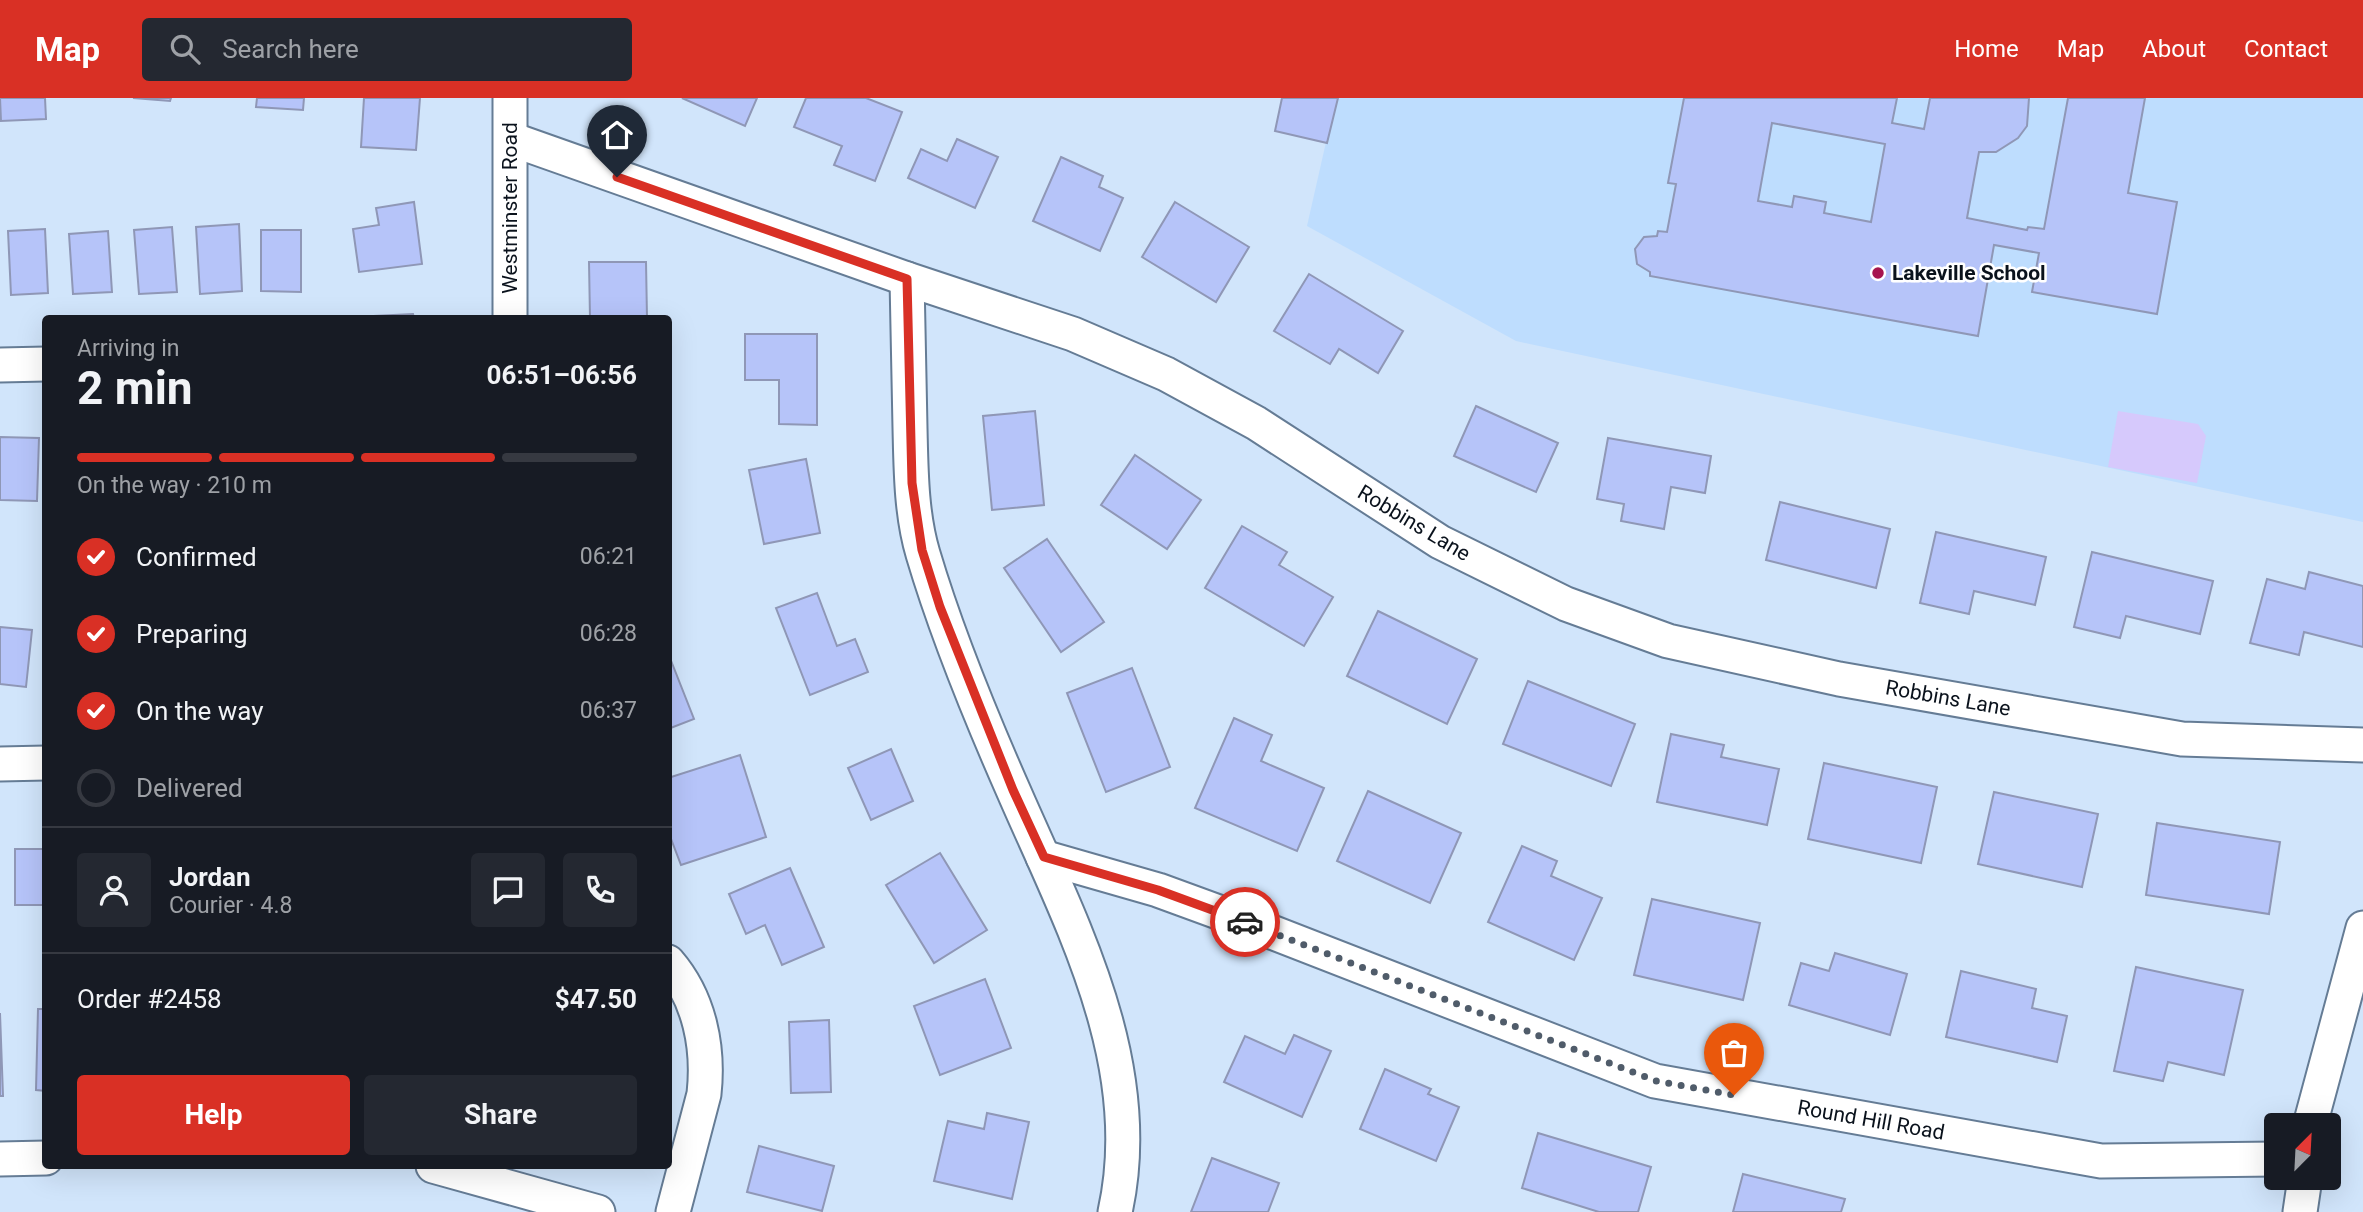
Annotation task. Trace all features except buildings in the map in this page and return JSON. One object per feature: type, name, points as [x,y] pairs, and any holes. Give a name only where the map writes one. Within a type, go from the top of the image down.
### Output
[{"type":"street","name":"Westminster Road","points":[[510,98],[510,315]]},
{"type":"street","name":"Robbins Lane","points":[[511,139],[907,279],[1073,334],[1166,374],[1256,423],[1440,542],[1566,604],[1668,641],[1839,679],[2182,739],[2363,745]]},
{"type":"street","points":[[907,279],[912,483],[922,550],[954,644],[1099,992],[1110,1028],[1121,1104],[1121,1187],[1115,1212]]},
{"type":"street","points":[[0,365],[42,364]]},
{"type":"street","points":[[0,764],[42,764]]},
{"type":"street","name":"Round Hill Road","points":[[1044,857],[1158,890],[1251,924],[1656,1081],[2101,1161],[2264,1158]]},
{"type":"street","points":[[2314,1113],[2351,1013],[2363,928]]},
{"type":"street","points":[[672,968],[686,987],[695,1009],[705,1052],[706,1074],[704,1094],[673,1212]]},
{"type":"street","points":[[0,1159],[42,1158]]},
{"type":"street","points":[[444,1169],[598,1212]]},
{"type":"street","points":[[2300,1212],[2303,1190]]},
{"type":"shaded area","name":"Lakeville School","points":[[1336,98],[2363,98],[2363,522],[1516,341],[1307,226]]},
{"type":"shaded area","points":[[2118,411],[2198,424],[2206,436],[2197,483],[2108,467]]},
{"type":"way so far","points":[[1245,922],[1656,1081],[1734,1095]]},
{"type":"place","name":"Lakeville School","points":[[1878,273]]},
{"type":"route","points":[[617,177],[907,279],[912,483],[922,550],[940,607],[1013,790],[1044,857],[1158,890],[1245,922]]}]
